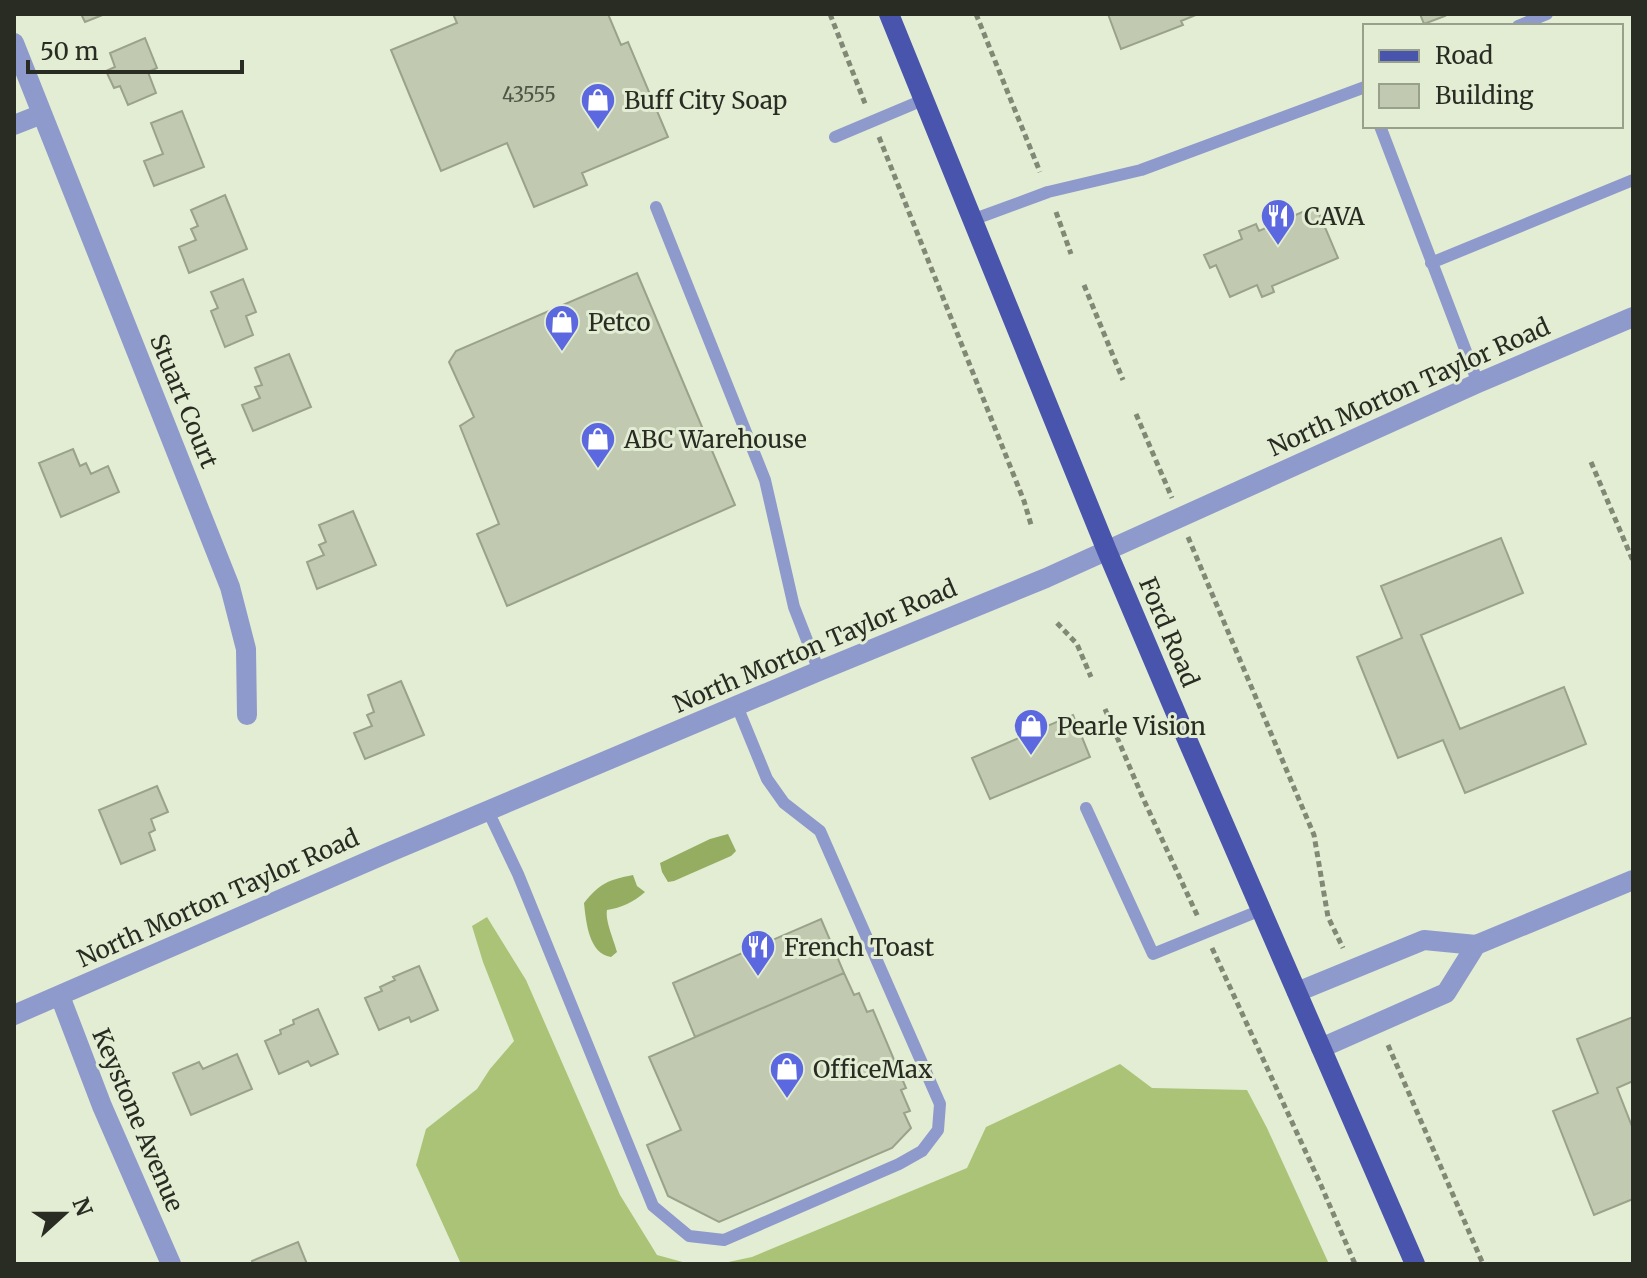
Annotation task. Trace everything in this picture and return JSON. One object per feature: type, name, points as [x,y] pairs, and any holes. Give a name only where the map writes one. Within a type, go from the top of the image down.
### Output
[{"type":"main road","name":"Ford Road","points":[[889,14],[1107,551],[1415,1264]]},
{"type":"street","name":"Stuart Court","points":[[14,43],[230,587],[246,649],[247,715]]},
{"type":"street","points":[[14,125],[42,114]]},
{"type":"street","name":"North Morton Taylor Road","points":[[14,1015],[385,854],[1046,578],[1478,383],[1633,317]]},
{"type":"street","points":[[1297,992],[1424,940],[1476,945],[1633,880]]},
{"type":"street","points":[[1321,1048],[1446,993],[1476,945]]},
{"type":"street","name":"Keystone Avenue","points":[[60,996],[102,1106],[171,1264]]},
{"type":"lane","points":[[1523,24],[1547,14]]},
{"type":"lane","points":[[972,220],[1048,192],[1141,170],[1363,88]]},
{"type":"lane","points":[[835,137],[923,100]]},
{"type":"lane","points":[[1381,128],[1478,383]]},
{"type":"lane","points":[[1431,263],[1633,180]]},
{"type":"lane","points":[[656,207],[765,480],[794,607],[819,671]]},
{"type":"lane","points":[[488,811],[518,874],[653,1206],[689,1236],[724,1240],[899,1164],[922,1151],[938,1130],[940,1104],[820,831],[784,803],[767,779],[737,706]]},
{"type":"lane","points":[[1086,808],[1153,954],[1261,910]]},
{"type":"path","points":[[830,14],[1024,501],[1032,528]]},
{"type":"path","points":[[976,14],[1040,172]]},
{"type":"path","points":[[1056,212],[1071,254]]},
{"type":"path","points":[[1084,285],[1123,380]]},
{"type":"path","points":[[1136,414],[1314,835],[1328,917],[1353,969]]},
{"type":"path","points":[[1591,462],[1633,561]]},
{"type":"path","points":[[1057,623],[1077,644],[1091,677]]},
{"type":"path","points":[[1105,709],[1355,1264]]},
{"type":"path","points":[[1378,1023],[1483,1264]]},
{"type":"shaded area","points":[[728,834],[736,851],[731,856],[668,882],[660,863],[710,839]]},
{"type":"shaded area","points":[[633,875],[637,886],[645,892],[627,904],[607,910],[608,925],[617,952],[611,957],[604,955],[593,944],[584,903],[605,883]]},
{"type":"shaded area","points":[[487,917],[526,980],[620,1195],[657,1255],[690,1264],[461,1264],[416,1165],[426,1129],[477,1089],[514,1041],[472,926]]},
{"type":"shaded area","points":[[1120,1064],[1152,1088],[1247,1090],[1329,1264],[719,1264],[752,1257],[967,1168],[986,1127]]},
{"type":"building","points":[[81,14],[105,14],[85,22]]},
{"type":"building","points":[[453,14],[608,14],[621,45],[628,42],[668,137],[582,173],[587,185],[534,207],[507,143],[441,171],[391,50],[457,23]]},
{"type":"building","points":[[1108,14],[1198,14],[1181,21],[1183,25],[1121,49]]},
{"type":"building","points":[[1420,14],[1444,14],[1445,16],[1424,24]]},
{"type":"building","points":[[145,38],[157,68],[148,72],[156,93],[128,105],[120,86],[114,88],[106,71],[115,67],[110,53]]},
{"type":"building","points":[[182,111],[204,167],[154,186],[144,161],[163,154],[151,123]]},
{"type":"building","points":[[225,195],[247,249],[189,273],[179,247],[196,240],[191,229],[198,226],[191,210]]},
{"type":"building","name":"CAVA","points":[[1316,206],[1338,258],[1272,286],[1274,292],[1262,297],[1257,285],[1230,297],[1216,265],[1210,268],[1204,255],[1242,239],[1239,231],[1256,224],[1259,231]]},
{"type":"building","points":[[637,273],[735,505],[507,606],[477,534],[499,524],[460,426],[474,417],[449,362],[456,351]]},
{"type":"building","points":[[243,279],[256,312],[246,316],[253,335],[225,347],[211,311],[218,308],[211,292]]},
{"type":"building","points":[[289,354],[311,407],[253,431],[242,405],[260,398],[255,387],[262,385],[255,368]]},
{"type":"building","points":[[73,449],[80,466],[86,463],[91,474],[108,466],[119,492],[61,517],[39,463]]},
{"type":"building","points":[[353,511],[376,565],[317,589],[307,562],[324,555],[319,545],[326,542],[319,525]]},
{"type":"building","points":[[1501,538],[1523,593],[1421,635],[1460,729],[1564,687],[1586,744],[1465,793],[1443,740],[1398,758],[1357,657],[1402,638],[1381,586]]},
{"type":"building","points":[[401,681],[424,735],[365,759],[354,733],[372,726],[367,715],[374,712],[368,695]]},
{"type":"building","name":"Pearle Vision","points":[[1073,715],[1090,757],[990,799],[972,758]]},
{"type":"building","points":[[157,786],[168,812],[151,819],[155,830],[149,833],[155,850],[121,864],[99,810]]},
{"type":"building","name":"French Toast","points":[[821,919],[844,973],[695,1037],[673,983]]},
{"type":"building","points":[[419,966],[438,1010],[411,1022],[409,1017],[379,1030],[365,998],[382,991],[380,987],[395,980],[393,977]]},
{"type":"building","name":"OfficeMax","points":[[844,973],[854,995],[859,993],[867,1012],[873,1010],[906,1088],[901,1090],[910,1111],[904,1113],[911,1128],[892,1148],[719,1222],[668,1196],[647,1145],[681,1130],[649,1057]]},
{"type":"building","points":[[318,1009],[338,1054],[311,1066],[308,1061],[279,1074],[265,1041],[281,1034],[280,1030],[294,1024],[293,1020]]},
{"type":"building","points":[[1633,1017],[1633,1081],[1617,1088],[1633,1129],[1633,1199],[1594,1215],[1553,1111],[1598,1093],[1577,1039]]},
{"type":"building","points":[[237,1054],[252,1089],[191,1115],[173,1073],[199,1062],[203,1069]]},
{"type":"building","points":[[298,1242],[307,1264],[253,1264],[252,1261]]},
{"type":"place","name":"Buff City Soap","points":[[598,131]]},
{"type":"place","name":"CAVA","points":[[1278,247]]},
{"type":"place","name":"Petco","points":[[562,353]]},
{"type":"place","name":"ABC Warehouse","points":[[598,470]]},
{"type":"place","name":"Pearle Vision","points":[[1031,757]]},
{"type":"place","name":"French Toast","points":[[758,978]]},
{"type":"place","name":"OfficeMax","points":[[787,1100]]}]
